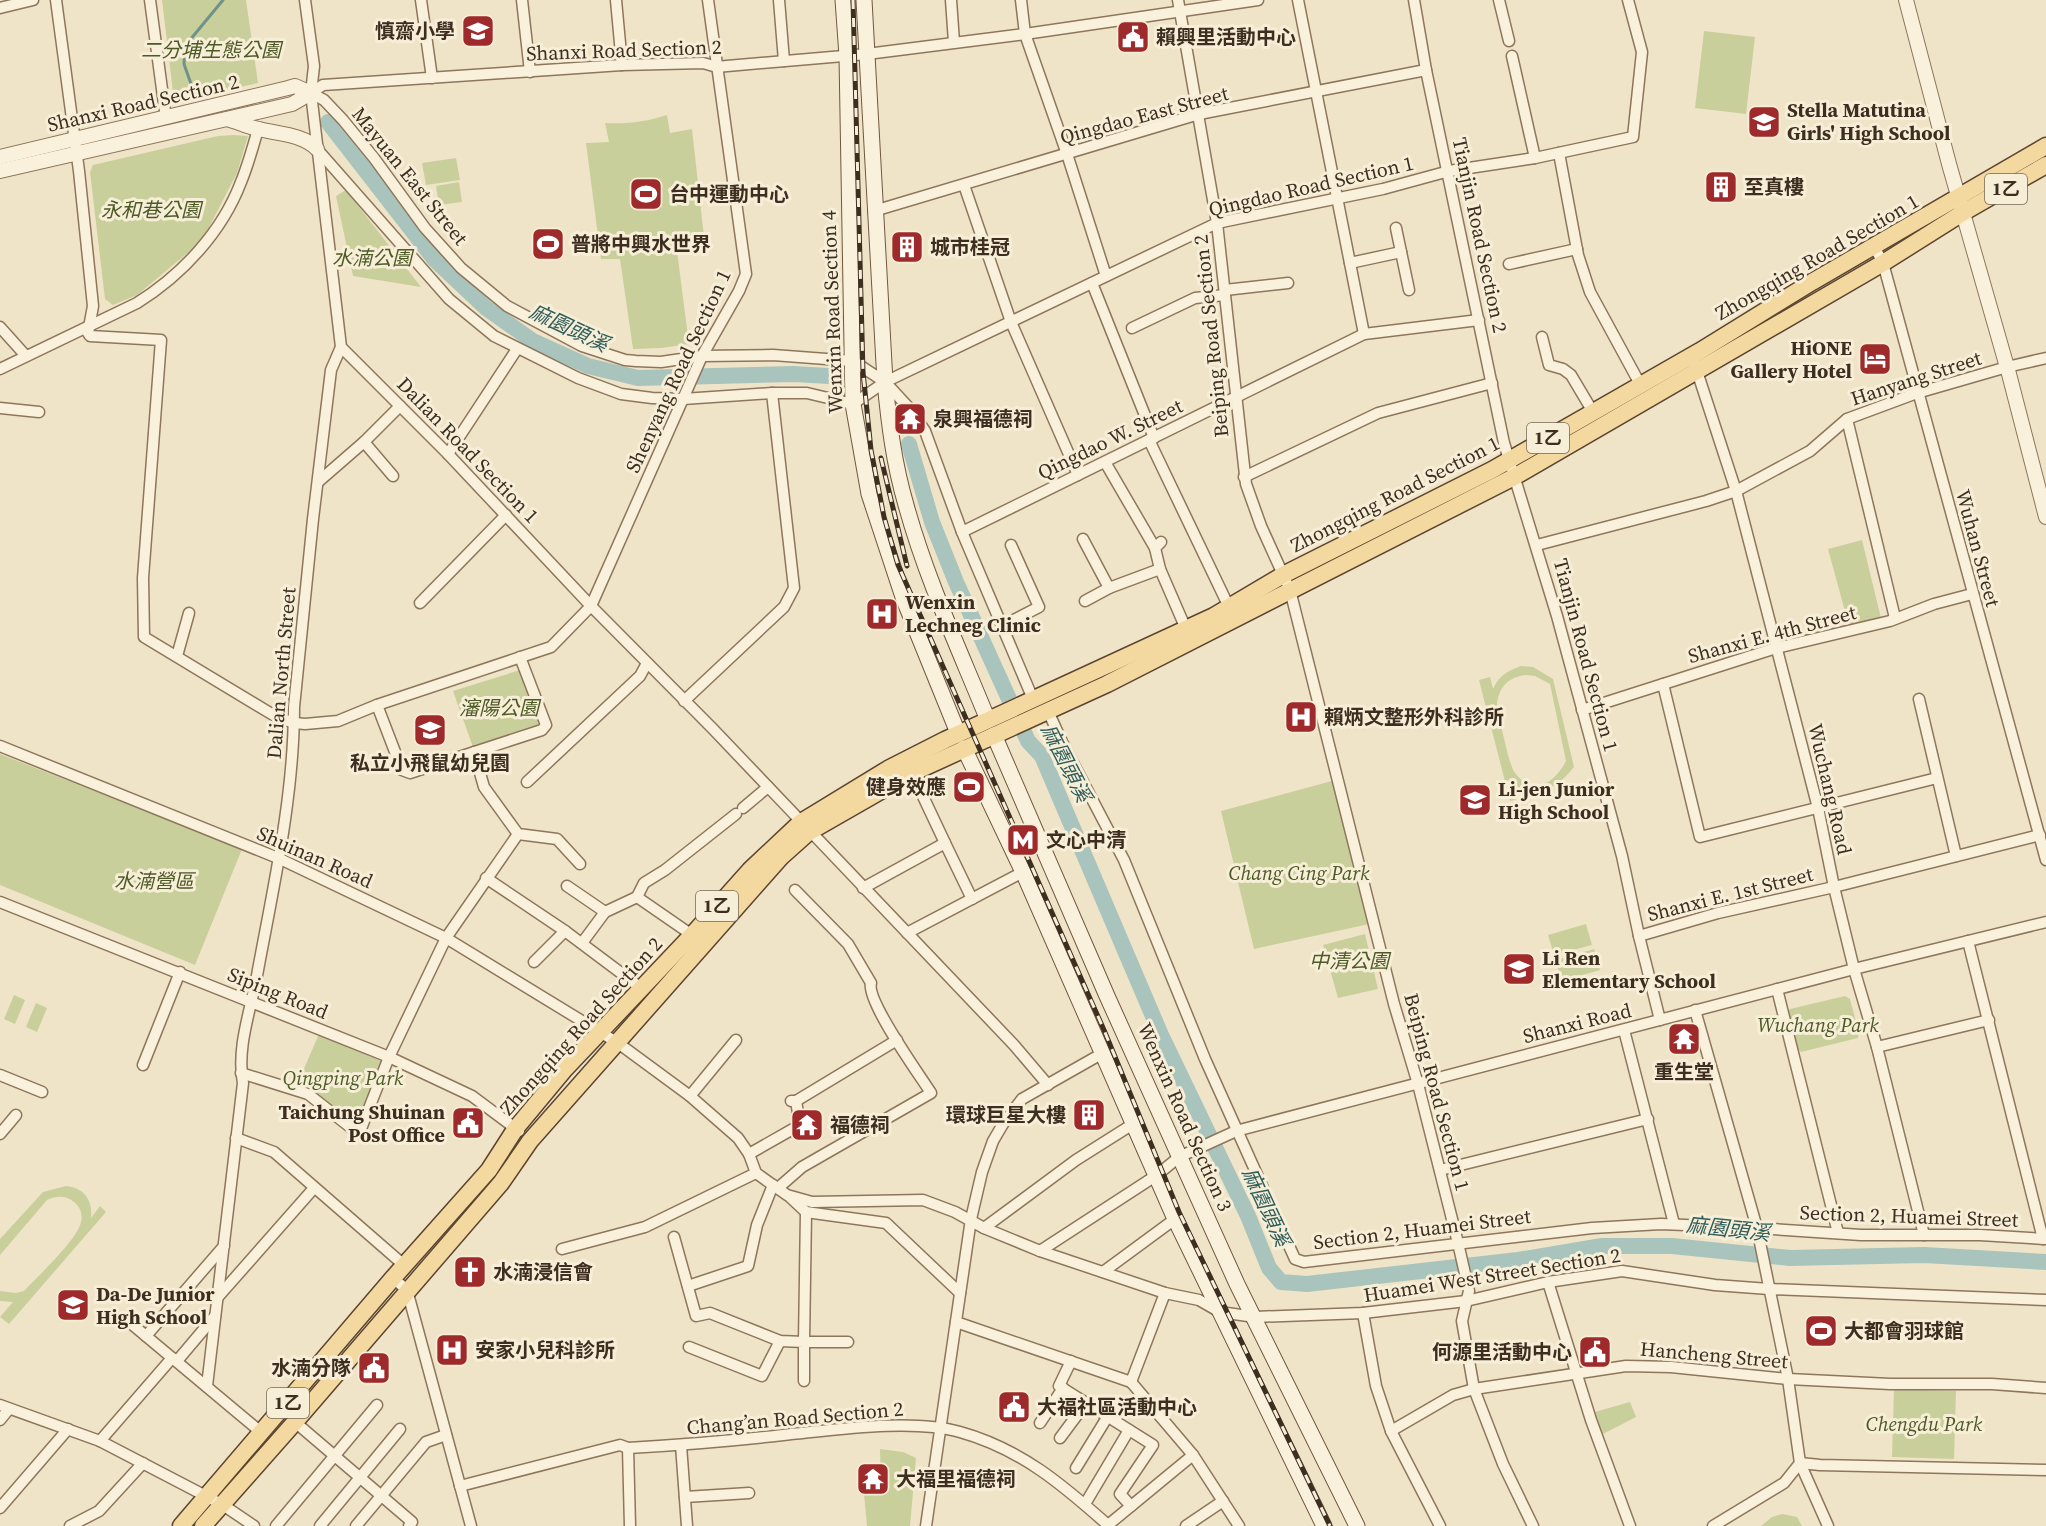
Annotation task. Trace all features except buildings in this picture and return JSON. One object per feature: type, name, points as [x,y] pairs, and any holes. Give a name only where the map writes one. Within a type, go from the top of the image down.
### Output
[{"type":"main road","name":"Wenxin Road Section 4","points":[[843,0],[854,404],[870,495],[904,600],[961,741]]},
{"type":"main road","points":[[864,0],[874,212],[891,440],[910,520],[932,582],[991,727]]},
{"type":"main road","name":"Zhongqing Road Section 1","points":[[1036,707],[1107,684],[1509,460],[1640,384],[1694,363],[1882,263],[2046,146]]},
{"type":"main road","name":"Zhongqing Road Section 1","points":[[1036,707],[1228,608],[1514,477],[1874,246],[2046,165]]},
{"type":"main road","name":"Zhongqing Road Section 2","points":[[181,1526],[489,1170],[516,1128],[599,1033],[750,870],[805,827],[888,769],[961,741],[1036,707]]},
{"type":"main road","name":"Wenxin Road Section 3","points":[[991,727],[1107,996],[1186,1153],[1237,1284],[1357,1526]]},
{"type":"main road","points":[[961,741],[1023,872],[1175,1219],[1324,1526]]},
{"type":"main road","name":"Zhongqing Road Section 2","points":[[203,1526],[296,1422],[501,1183],[530,1141],[805,827],[839,813],[912,773],[961,741]]},
{"type":"street","points":[[0,8],[33,0]]},
{"type":"street","points":[[56,0],[76,146],[93,306],[88,333],[90,336],[161,340],[143,578],[144,636],[275,716],[294,723],[311,724],[338,721],[377,705],[551,647],[591,606]]},
{"type":"street","points":[[150,0],[166,119]]},
{"type":"street","points":[[305,0],[314,66],[311,93],[341,347]]},
{"type":"street","points":[[421,0],[432,78]]},
{"type":"street","points":[[522,0],[530,72]]},
{"type":"street","points":[[616,0],[622,65]]},
{"type":"street","name":"Shenyang Road Section 1","points":[[591,606],[696,368],[739,291],[746,274],[708,0]]},
{"type":"street","points":[[779,0],[784,62]]},
{"type":"street","points":[[951,0],[954,42]]},
{"type":"street","points":[[1021,0],[1025,34],[1106,276]]},
{"type":"street","name":"Shanxi Road Section 2","points":[[0,157],[76,146],[292,104],[323,85],[622,65],[703,63],[717,67],[784,62],[1025,34],[1179,5],[1258,0]]},
{"type":"street","points":[[1298,0],[1364,334]]},
{"type":"street","name":"Tianjin Road Section 2","points":[[1414,0],[1426,70],[1514,477]]},
{"type":"street","points":[[1499,0],[1509,40]]},
{"type":"street","name":"Qingdao Road Section 1","points":[[854,404],[885,382],[1217,223],[1383,189],[1449,171],[1534,158],[1633,137],[1642,52],[1628,0]]},
{"type":"street","points":[[1906,0],[2046,517]]},
{"type":"street","name":"Beiping Road Section 2","points":[[1179,5],[1217,223],[1244,477],[1261,526],[1287,582]]},
{"type":"street","points":[[1512,56],[1534,158]]},
{"type":"street","name":"Qingdao East Street","points":[[874,212],[1199,114],[1426,70]]},
{"type":"street","name":"Shanxi Road Section 2","points":[[0,171],[166,119],[295,86],[311,93]]},
{"type":"street","name":"Mayuan East Street","points":[[311,93],[324,100],[343,120],[425,228],[460,268],[507,306],[582,346],[625,360],[660,362],[702,356],[773,355],[853,361],[885,382],[910,409],[925,431],[962,532]]},
{"type":"street","points":[[227,118],[258,129],[294,136],[314,145],[449,299],[494,336],[578,378],[621,394],[807,393],[854,404]]},
{"type":"street","points":[[0,369],[137,303],[159,290],[202,246],[226,214],[241,183],[258,129]]},
{"type":"street","points":[[1559,153],[1577,249],[1590,292],[1640,384]]},
{"type":"street","points":[[964,185],[1011,322],[1078,475]]},
{"type":"street","points":[[1396,228],[1408,290]]},
{"type":"street","name":"Wuhan Street","points":[[1874,246],[1882,263],[2046,860]]},
{"type":"street","points":[[1509,264],[1577,249]]},
{"type":"street","points":[[1350,263],[1401,252]]},
{"type":"street","points":[[1092,283],[1151,439],[1228,608]]},
{"type":"street","points":[[1132,328],[1195,298],[1288,283]]},
{"type":"street","name":"Qingdao W. Street","points":[[962,532],[1364,334],[1479,320]]},
{"type":"street","points":[[0,327],[26,356]]},
{"type":"street","points":[[1542,337],[1549,365],[1563,369],[1571,375],[1593,412]]},
{"type":"street","name":"Dalian Road Section 1","points":[[341,347],[448,454],[591,606],[768,787],[1014,1045],[1048,1085]]},
{"type":"street","name":"Dalian North Street","points":[[207,1386],[237,1138],[242,1078],[240,1060],[253,1002],[278,858],[294,743],[313,519],[331,370],[341,347]]},
{"type":"street","points":[[448,454],[516,349]]},
{"type":"street","name":"Hanyang Street","points":[[1537,545],[1736,491],[1810,451],[1847,419],[1917,393],[2046,358]]},
{"type":"street","name":"Wuchang Road","points":[[1694,363],[1736,491],[1818,808],[1854,969],[1877,1047],[1924,1235]]},
{"type":"street","points":[[1244,477],[1377,413],[1492,383]]},
{"type":"street","points":[[684,701],[784,607],[794,588],[772,393]]},
{"type":"street","points":[[318,482],[364,442],[400,406]]},
{"type":"street","points":[[0,408],[39,412]]},
{"type":"street","points":[[1847,419],[1896,618]]},
{"type":"street","points":[[364,442],[393,476]]},
{"type":"street","points":[[1105,462],[1158,545],[1160,569],[1186,629]]},
{"type":"street","name":"Tianjin Road Section 1","points":[[1514,477],[1537,545],[1622,856],[1660,1020]]},
{"type":"street","points":[[420,603],[506,515]]},
{"type":"street","name":"Section 2, Huamei Street","points":[[962,532],[1036,707],[1062,742],[1124,860],[1200,1048],[1295,1259],[1304,1262],[1614,1226],[1674,1224],[1861,1235],[1980,1235],[2044,1239]]},
{"type":"street","points":[[1083,539],[1109,588]]},
{"type":"street","points":[[1002,626],[1039,607],[1011,545]]},
{"type":"street","points":[[1085,601],[1109,588],[1160,569]]},
{"type":"street","name":"Beiping Road Section 1","points":[[1287,582],[1458,1243],[1468,1296],[1462,1321],[1474,1389],[1503,1464],[1533,1526]]},
{"type":"street","name":"Shanxi E. 4th Street","points":[[1582,710],[1776,648],[1890,621],[1934,604],[1972,594]]},
{"type":"street","points":[[177,656],[189,613]]},
{"type":"street","points":[[377,705],[402,770],[410,773],[542,730],[546,725],[520,657]]},
{"type":"street","points":[[527,782],[640,676],[647,663]]},
{"type":"street","points":[[1663,684],[1700,837],[1937,778]]},
{"type":"street","points":[[1919,699],[1956,856]]},
{"type":"street","name":"Shuinan Road","points":[[0,746],[278,858],[446,938],[599,1033]]},
{"type":"street","points":[[474,752],[484,787],[518,834],[557,839],[580,864]]},
{"type":"street","points":[[912,773],[972,899]]},
{"type":"street","points":[[582,943],[605,912],[637,897],[644,883],[665,870],[768,787]]},
{"type":"street","points":[[242,1078],[308,1094],[359,1134],[389,1057],[446,938],[518,834]]},
{"type":"street","name":"Shanxi E. 1st Street","points":[[1639,936],[1718,913],[1834,887],[2040,835]]},
{"type":"street","points":[[863,888],[945,843]]},
{"type":"street","points":[[907,933],[1023,872]]},
{"type":"street","points":[[486,878],[582,943],[641,988]]},
{"type":"street","points":[[567,886],[605,912]]},
{"type":"street","points":[[688,1286],[748,1266],[757,1225],[779,1189],[802,1167],[931,1093],[883,1018],[870,988],[871,983],[866,971],[848,944],[795,890]]},
{"type":"street","points":[[637,897],[692,935]]},
{"type":"street","name":"Siping Road","points":[[0,902],[389,1057],[472,1096],[530,1141]]},
{"type":"street","name":"Shanxi Road","points":[[1040,1251],[1157,1175],[1186,1153],[1236,1131],[1854,969],[2046,922]]},
{"type":"street","points":[[534,962],[565,931]]},
{"type":"street","points":[[1968,941],[2044,1239]]},
{"type":"street","points":[[143,1065],[180,972]]},
{"type":"street","points":[[1777,989],[1838,1233]]},
{"type":"street","points":[[1695,1011],[1757,1228],[1788,1379],[1800,1463],[1828,1526]]},
{"type":"street","points":[[1877,1047],[1989,1020]]},
{"type":"street","points":[[1624,1030],[1674,1224]]},
{"type":"street","points":[[562,1249],[645,1227],[756,1173],[749,1154],[738,1138],[690,1096],[618,1043],[599,1033]]},
{"type":"street","points":[[690,1096],[736,1040]]},
{"type":"street","points":[[749,1154],[800,1125],[793,1101],[897,1040]]},
{"type":"street","points":[[926,1526],[970,1219],[993,1141],[1022,1099],[1103,1053]]},
{"type":"street","points":[[0,1075],[42,1092]]},
{"type":"street","points":[[0,1134],[16,1115]]},
{"type":"street","points":[[1440,1170],[1648,1119]]},
{"type":"street","points":[[984,1228],[1076,1160],[1133,1124]]},
{"type":"street","points":[[237,1138],[274,1152],[399,1272],[407,1290],[471,1526]]},
{"type":"street","name":"Huamei West Street Section 2","points":[[756,1173],[779,1189],[812,1202],[923,1200],[1040,1251],[1165,1293],[1199,1300],[1220,1312],[1255,1317],[1363,1313],[1622,1271],[1715,1285],[1769,1289],[2046,1300]]},
{"type":"street","points":[[218,1297],[314,1188]]},
{"type":"street","points":[[779,1189],[806,1212],[886,1223],[960,1293]]},
{"type":"street","points":[[804,1381],[806,1212]]},
{"type":"street","points":[[1103,1272],[1175,1219]]},
{"type":"street","points":[[674,1237],[696,1316],[710,1313],[780,1341],[848,1342]]},
{"type":"street","points":[[146,1335],[224,1246]]},
{"type":"street","points":[[1548,1282],[1591,1420],[1630,1526]]},
{"type":"street","points":[[1131,1382],[1165,1293]]},
{"type":"street","points":[[1363,1313],[1376,1386],[1391,1431],[1440,1526]]},
{"type":"street","points":[[100,1441],[215,1316]]},
{"type":"street","points":[[128,1321],[262,1432]]},
{"type":"street","points":[[956,1322],[1131,1382],[1193,1455],[1239,1526]]},
{"type":"street","points":[[689,1347],[762,1376],[780,1341]]},
{"type":"street","points":[[1071,1361],[1059,1386],[1153,1445],[1120,1494],[1131,1506]]},
{"type":"street","name":"Hancheng Street","points":[[1391,1431],[1453,1395],[1474,1389],[1626,1366],[1671,1367],[1788,1379],[1890,1384],[1992,1384],[2046,1388]]},
{"type":"street","points":[[1040,1423],[1063,1388]]},
{"type":"street","points":[[1060,1438],[1086,1402]]},
{"type":"street","points":[[276,1526],[377,1405]]},
{"type":"street","points":[[0,1420],[5,1407],[100,1441],[223,1505],[254,1526]]},
{"type":"street","points":[[1076,1468],[1108,1416]]},
{"type":"street","points":[[296,1422],[411,1524]]},
{"type":"street","name":"Chang’an Road Section 2","points":[[460,1486],[620,1445],[628,1448],[681,1445],[847,1429],[912,1426],[958,1431],[996,1444],[1026,1459],[1058,1481],[1106,1525]]},
{"type":"street","points":[[0,1508],[68,1429]]},
{"type":"street","points":[[320,1526],[400,1429]]},
{"type":"street","points":[[1084,1504],[1129,1430]]},
{"type":"street","points":[[356,1526],[426,1442],[446,1435]]},
{"type":"street","points":[[681,1445],[687,1526]]},
{"type":"street","points":[[628,1448],[630,1526]]},
{"type":"street","points":[[1106,1525],[1193,1455]]},
{"type":"street","points":[[70,1526],[99,1511],[143,1463]]},
{"type":"street","points":[[1800,1463],[2046,1470]]},
{"type":"street","points":[[1713,1526],[1784,1483],[1800,1463]]},
{"type":"street","points":[[685,1497],[749,1493]]},
{"type":"street","points":[[1186,1526],[1222,1501]]},
{"type":"green space","name":"二分埔生態公園","points":[[162,0],[246,0],[258,83],[187,99],[173,92]]},
{"type":"green space","points":[[1704,31],[1755,37],[1746,114],[1695,108]]},
{"type":"green space","name":"台中運動中心","points":[[667,115],[670,133],[692,129],[705,246],[677,251],[689,344],[633,349],[620,259],[601,259],[586,143],[609,142],[605,123],[636,122]]},
{"type":"green space","name":"永和巷公園","points":[[218,136],[248,136],[237,173],[202,241],[137,295],[113,305],[105,299],[90,172],[93,165]]},
{"type":"green space","points":[[456,158],[460,180],[426,185],[422,163]]},
{"type":"green space","points":[[459,182],[462,202],[439,205],[436,186]]},
{"type":"green space","name":"水湳公園","points":[[346,190],[421,287],[353,276],[336,196]]},
{"type":"green space","points":[[1862,540],[1881,618],[1849,626],[1828,549]]},
{"type":"green space","points":[[1521,666],[1533,667],[1553,679],[1574,767],[1549,789],[1534,791],[1516,787],[1517,799],[1510,801],[1479,680],[1490,677],[1493,689],[1501,677]],"holes":[[[1526,675],[1535,676],[1550,684],[1566,761],[1550,781],[1537,786],[1522,781],[1513,769],[1504,740],[1497,704],[1500,692],[1510,680]]]},
{"type":"green space","name":"瀋陽公園","points":[[520,670],[524,672],[539,723],[536,728],[473,747],[453,691]]},
{"type":"green space","name":"水湳營區","points":[[0,754],[242,849],[195,965],[0,885]]},
{"type":"green space","name":"Chang Cing Park","points":[[1339,779],[1374,923],[1254,949],[1221,811]]},
{"type":"green space","points":[[1586,924],[1592,945],[1554,955],[1548,935]]},
{"type":"green space","name":"中清公園","points":[[1365,934],[1378,989],[1338,998],[1323,945]]},
{"type":"green space","points":[[1594,949],[1600,970],[1561,981],[1556,960]]},
{"type":"green space","points":[[14,995],[25,1000],[15,1024],[4,1019]]},
{"type":"green space","name":"Wuchang Park","points":[[1845,996],[1850,999],[1859,1033],[1858,1038],[1801,1052],[1797,1048],[1788,1013],[1790,1009]]},
{"type":"green space","points":[[36,1003],[47,1008],[37,1032],[26,1027]]},
{"type":"green space","name":"Qingping Park","points":[[319,1034],[383,1062],[357,1127],[296,1087]]},
{"type":"green space","points":[[66,1186],[78,1189],[86,1196],[89,1200],[91,1218],[100,1206],[106,1212],[9,1324],[0,1317],[13,1302],[0,1301],[0,1291],[16,1293],[24,1291],[73,1238],[82,1216],[76,1204],[67,1198],[47,1200],[0,1255],[0,1239],[43,1192]]},
{"type":"green space","name":"Chengdu Park","points":[[1894,1389],[1956,1391],[1954,1459],[1892,1457]]},
{"type":"green space","points":[[1630,1402],[1636,1417],[1601,1435],[1595,1412]]},
{"type":"green space","points":[[880,1449],[903,1452],[916,1458],[910,1526],[867,1526],[864,1494],[881,1494]]},
{"type":"green space","points":[[1782,1514],[1797,1517],[1802,1526],[1761,1526],[1772,1517]]},
{"type":"waterway","points":[[196,98],[184,64],[185,46],[223,0]]},
{"type":"waterway","name":"麻園頭溪","points":[[328,122],[435,260],[486,308],[533,341],[588,366],[638,378],[794,374],[846,377]]},
{"type":"waterway","name":"麻園頭溪","points":[[909,444],[932,522],[956,582],[1028,741],[1042,756],[1161,1035],[1248,1216],[1269,1268],[1281,1282],[1307,1284],[1518,1260],[1602,1246],[1672,1246],[1790,1258],[1924,1255],[2046,1262]]},
{"type":"railway","points":[[853,0],[863,372],[871,450],[884,517],[898,565],[1104,1030],[1179,1212],[1330,1526]]},
{"type":"railway","points":[[881,458],[907,566]]},
{"type":"place","name":"慎齋小學","points":[[478,31]]},
{"type":"place","name":"賴興里活動中心","points":[[1133,37]]},
{"type":"place","name":"Stella Matutina Girls' High School","points":[[1764,122]]},
{"type":"place","name":"至真樓","points":[[1721,187]]},
{"type":"place","name":"台中運動中心","points":[[646,194]]},
{"type":"place","name":"普將中興水世界","points":[[548,244]]},
{"type":"place","name":"城市桂冠","points":[[907,247]]},
{"type":"place","name":"HiONE Gallery Hotel","points":[[1875,359]]},
{"type":"place","name":"泉興福德祠","points":[[910,419]]},
{"type":"place","name":"Wenxin Lechneg Clinic","points":[[882,614]]},
{"type":"place","name":"賴炳文整形外科診所","points":[[1301,717]]},
{"type":"place","name":"私立小飛鼠幼兒園","points":[[430,730]]},
{"type":"place","name":"健身效應","points":[[969,787]]},
{"type":"place","name":"Li-jen Junior High School","points":[[1475,800]]},
{"type":"place","name":"文心中清","points":[[1023,840]]},
{"type":"place","name":"Li Ren Elementary School","points":[[1519,969]]},
{"type":"place","name":"重生堂","points":[[1684,1039]]},
{"type":"place","name":"環球巨星大樓","points":[[1089,1115]]},
{"type":"place","name":"Taichung Shuinan Post Office","points":[[468,1123]]},
{"type":"place","name":"福德祠","points":[[807,1125]]},
{"type":"place","name":"水湳浸信會","points":[[470,1272]]},
{"type":"place","name":"Da-De Junior High School","points":[[73,1305]]},
{"type":"place","name":"大都會羽球館","points":[[1821,1331]]},
{"type":"place","name":"安家小兒科診所","points":[[452,1350]]},
{"type":"place","name":"何源里活動中心","points":[[1595,1352]]},
{"type":"place","name":"水湳分隊","points":[[374,1368]]},
{"type":"place","name":"大福社區活動中心","points":[[1014,1407]]},
{"type":"place","name":"大福里福德祠","points":[[873,1479]]}]
